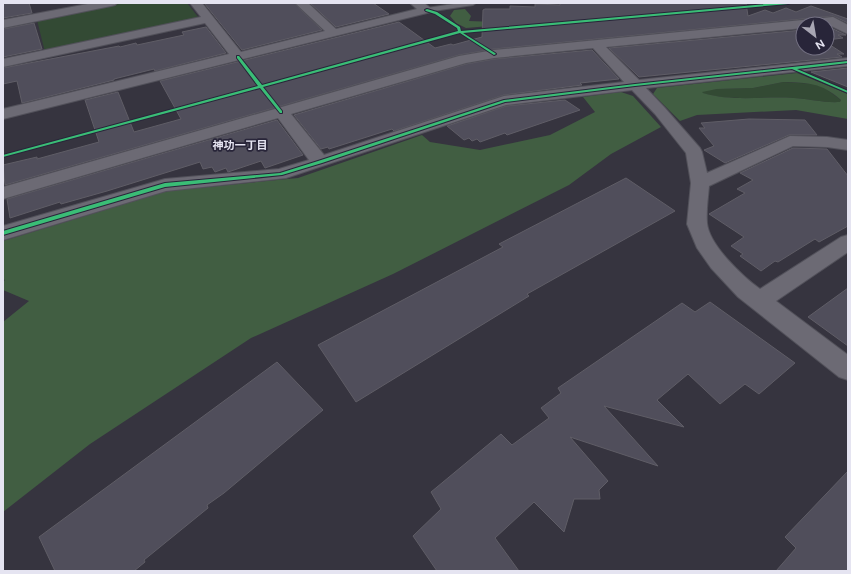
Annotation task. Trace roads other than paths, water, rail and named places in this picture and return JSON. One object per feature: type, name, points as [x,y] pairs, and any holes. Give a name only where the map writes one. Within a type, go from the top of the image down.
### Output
[{"type":"street","points":[[3,24],[111,3]]},
{"type":"street","points":[[196,3],[238,57]]},
{"type":"street","points":[[301,3],[334,33]]},
{"type":"street","points":[[3,114],[334,33],[422,7]]},
{"type":"street","points":[[3,63],[208,19]]},
{"type":"street","points":[[835,22],[848,30]]},
{"type":"street","points":[[3,193],[464,59],[494,54],[795,25]]},
{"type":"street","points":[[596,44],[675,127],[694,152],[700,183],[697,224],[701,236],[725,272],[746,291],[848,369]]},
{"type":"street","points":[[3,233],[165,185],[280,174],[504,101],[848,62]]},
{"type":"street","points":[[281,112],[320,162]]},
{"type":"street","points":[[700,183],[790,141],[827,142],[848,145]]},
{"type":"street","points":[[759,301],[848,242]]},
{"type":"lane","points":[[422,7],[473,3]]},
{"type":"district","name":"神功一丁目","points":[[240,145]]}]
